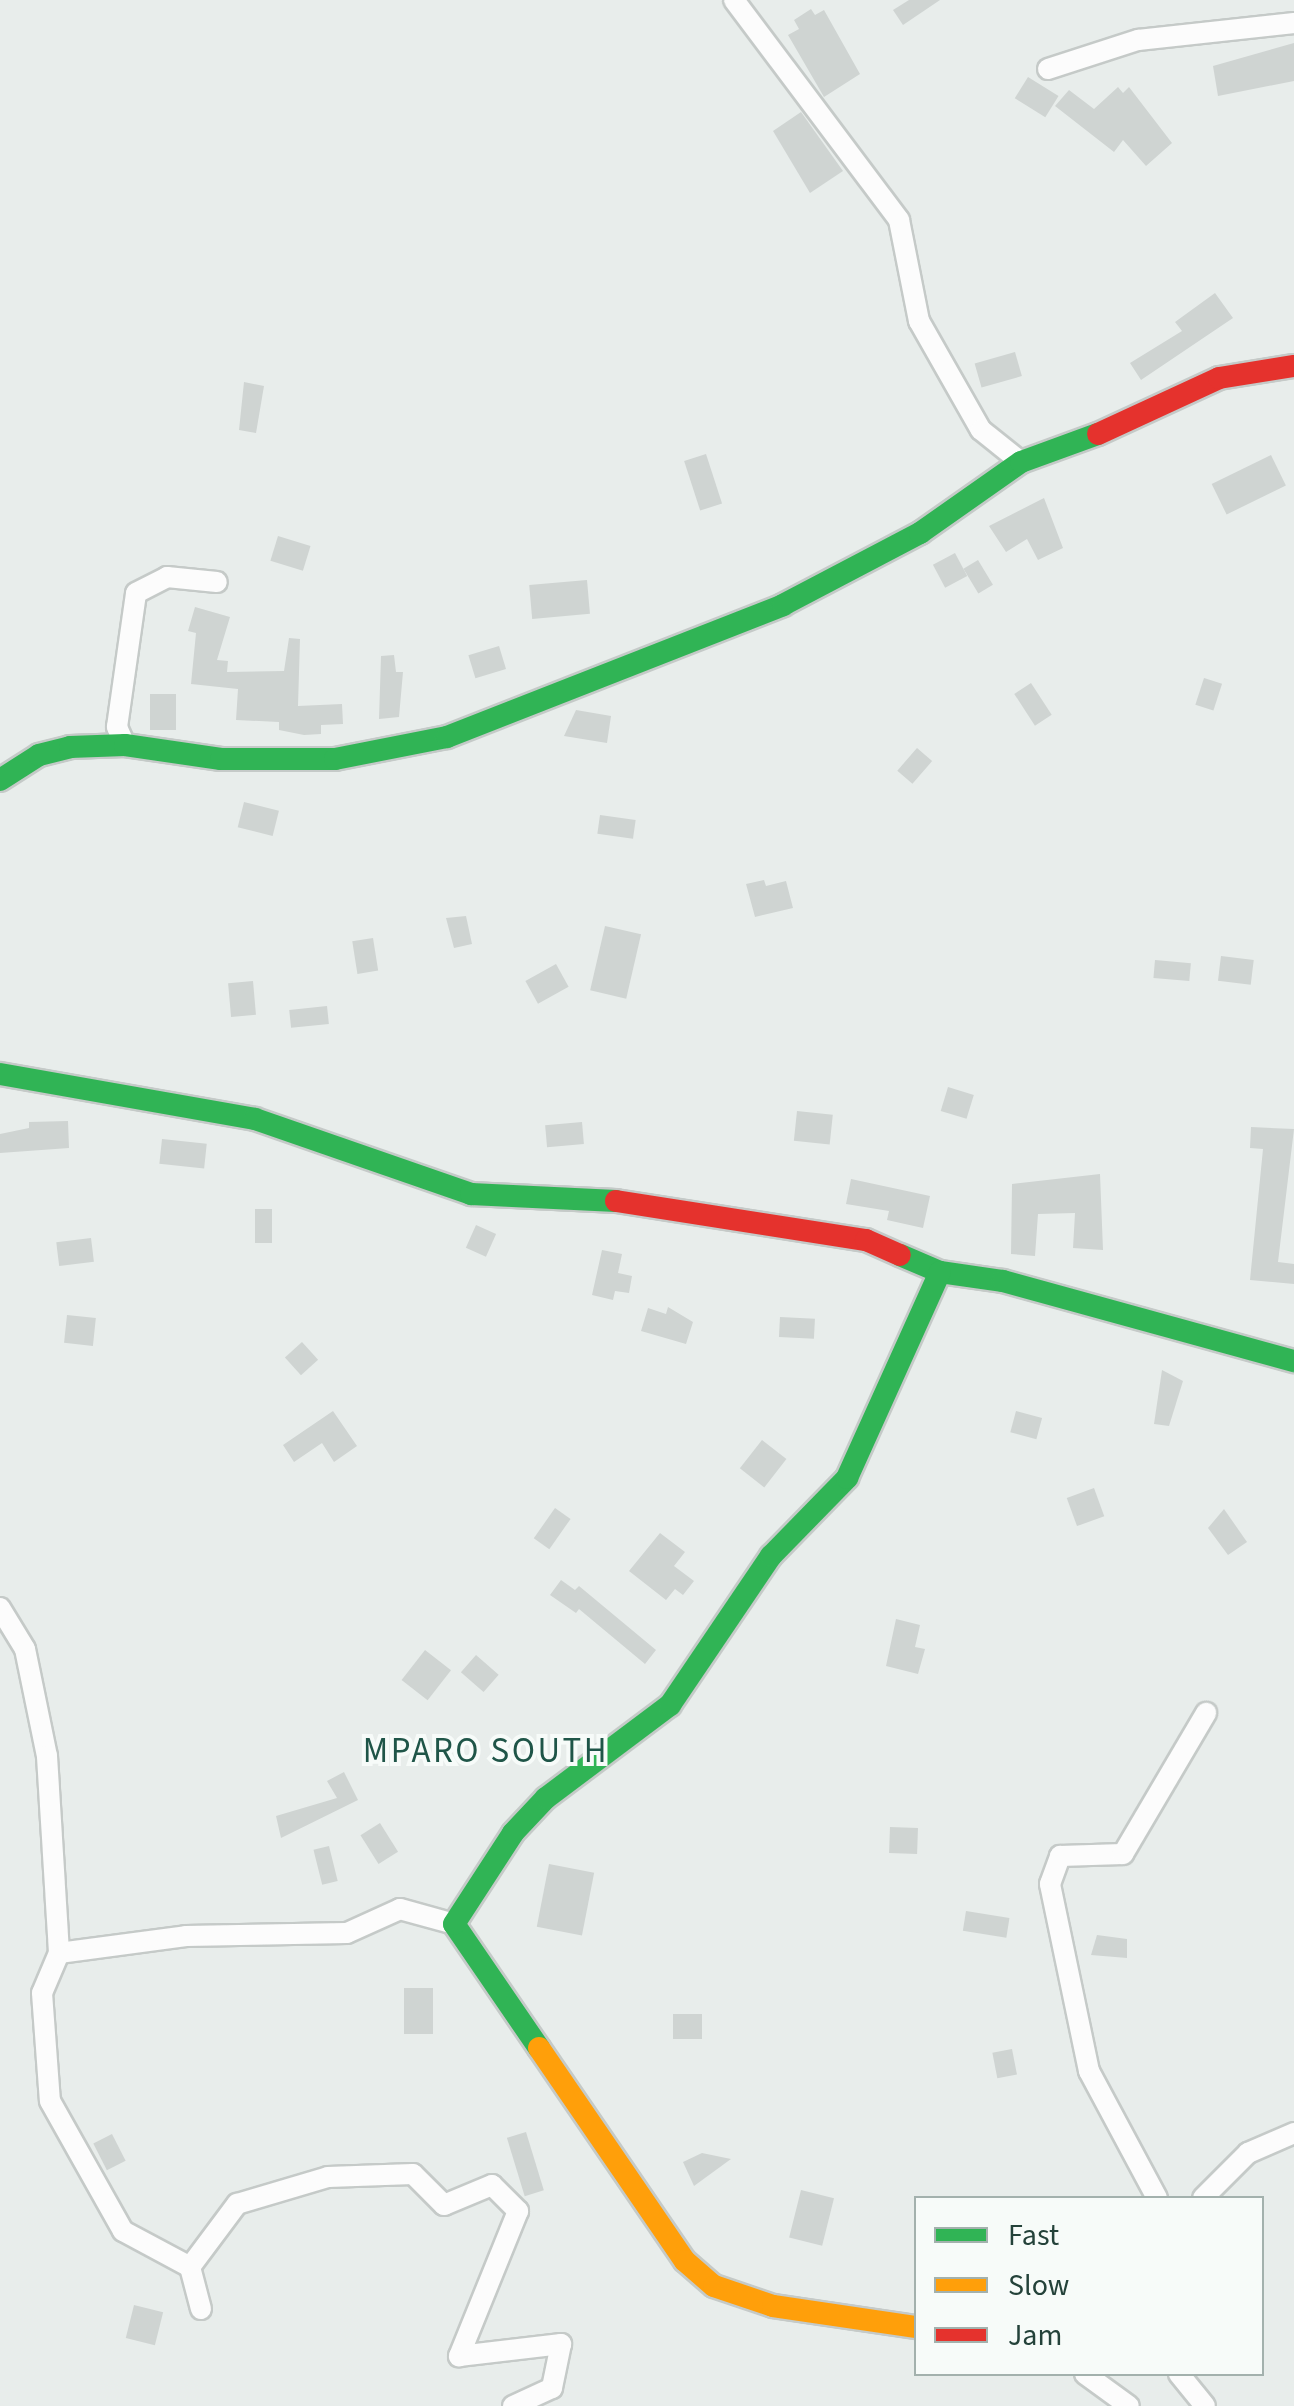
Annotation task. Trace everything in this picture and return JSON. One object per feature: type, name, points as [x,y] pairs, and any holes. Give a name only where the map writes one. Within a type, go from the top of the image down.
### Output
[{"type":"street","points":[[734,0],[899,220],[919,320],[981,430],[1021,462]]},
{"type":"street","points":[[1048,70],[1138,40],[1294,23]]},
{"type":"street","points":[[0,780],[39,755],[125,745],[220,759],[335,759],[447,737],[605,680],[782,605],[920,533],[1021,462],[1084,441],[1219,378],[1294,366]]},
{"type":"street","points":[[125,745],[117,727],[136,593],[167,577],[217,582]]},
{"type":"street","points":[[0,1074],[256,1119],[471,1194],[664,1204],[866,1240],[940,1272],[1003,1281],[1294,1360]]},
{"type":"street","points":[[454,1924],[513,1833],[546,1798],[670,1705],[771,1556],[847,1478],[940,1272]]},
{"type":"street","points":[[0,1608],[25,1649],[47,1756],[59,1953],[42,1993],[50,2101],[122,2231],[190,2266],[201,2310]]},
{"type":"street","points":[[1156,2196],[1089,2071],[1050,1884],[1060,1856],[1124,1854],[1206,1713]]},
{"type":"street","points":[[59,1953],[186,1936],[347,1933],[400,1908],[454,1924],[685,2262],[714,2286],[773,2306],[914,2327]]},
{"type":"street","points":[[1205,2196],[1248,2153],[1294,2134]]},
{"type":"street","points":[[190,2266],[237,2204],[328,2177],[413,2174],[444,2204],[492,2184],[518,2210],[460,2356],[562,2344],[552,2388],[513,2406]]},
{"type":"street","points":[[1088,2376],[1130,2406]]},
{"type":"street","points":[[1180,2376],[1205,2406]]},
{"type":"building","points":[[909,0],[940,0],[903,25],[893,10]]},
{"type":"building","points":[[811,9],[815,15],[824,10],[860,74],[824,97],[788,35],[799,29],[794,20]]},
{"type":"building","points":[[1294,43],[1294,81],[1218,96],[1213,66]]},
{"type":"building","points":[[1028,77],[1059,96],[1045,117],[1015,98]]},
{"type":"building","points":[[1118,87],[1123,93],[1129,87],[1172,143],[1146,166],[1123,140],[1114,152],[1055,106],[1069,90],[1094,109]]},
{"type":"building","points":[[801,112],[843,171],[810,193],[773,131]]},
{"type":"building","points":[[1215,293],[1233,318],[1141,380],[1130,363],[1182,331],[1175,322]]},
{"type":"building","points":[[1015,352],[1022,376],[982,388],[975,364]]},
{"type":"building","points":[[244,382],[264,386],[256,433],[239,430]]},
{"type":"building","points":[[706,454],[722,503],[700,511],[684,461]]},
{"type":"building","points":[[1271,455],[1286,486],[1227,514],[1212,484]]},
{"type":"building","points":[[1044,498],[1063,548],[1038,560],[1027,539],[1006,552],[989,526]]},
{"type":"building","points":[[278,536],[311,546],[303,571],[270,561]]},
{"type":"building","points":[[955,553],[967,576],[945,588],[933,565]]},
{"type":"building","points":[[978,560],[993,585],[978,594],[963,569]]},
{"type":"building","points":[[587,580],[590,614],[532,619],[529,585]]},
{"type":"building","points":[[195,607],[230,617],[217,660],[228,661],[227,672],[284,671],[289,638],[300,639],[298,706],[342,704],[343,724],[321,725],[321,734],[304,735],[279,730],[279,722],[236,720],[238,689],[191,684],[196,633],[188,631]]},
{"type":"building","points":[[499,646],[506,669],[475,678],[468,655]]},
{"type":"building","points":[[394,655],[396,672],[403,672],[399,717],[379,719],[381,656]]},
{"type":"building","points":[[1204,678],[1222,684],[1213,711],[1195,705]]},
{"type":"building","points":[[1031,683],[1052,715],[1035,726],[1014,694]]},
{"type":"building","points":[[150,694],[176,694],[176,730],[150,730]]},
{"type":"building","points":[[576,710],[611,716],[607,743],[564,736]]},
{"type":"building","points":[[917,748],[932,761],[912,784],[897,771]]},
{"type":"building","points":[[244,802],[279,811],[273,836],[238,827]]},
{"type":"building","points":[[600,815],[636,820],[633,839],[597,834]]},
{"type":"building","points":[[764,880],[766,886],[786,881],[793,908],[755,917],[746,884]]},
{"type":"building","points":[[466,916],[472,944],[454,948],[446,918]]},
{"type":"building","points":[[605,926],[641,934],[626,999],[590,990]]},
{"type":"building","points":[[373,938],[378,971],[357,974],[352,941]]},
{"type":"building","points":[[1221,956],[1254,960],[1251,985],[1218,981]]},
{"type":"building","points":[[1155,960],[1191,963],[1189,981],[1153,978]]},
{"type":"building","points":[[556,964],[569,987],[538,1004],[525,981]]},
{"type":"building","points":[[253,981],[256,1015],[231,1017],[228,983]]},
{"type":"building","points":[[327,1006],[329,1024],[291,1028],[289,1010]]},
{"type":"building","points":[[948,1087],[974,1095],[967,1119],[941,1111]]},
{"type":"building","points":[[797,1111],[833,1115],[830,1145],[794,1141]]},
{"type":"building","points":[[68,1121],[69,1148],[0,1153],[0,1134],[29,1128],[29,1122]]},
{"type":"building","points":[[582,1122],[584,1144],[547,1147],[545,1125]]},
{"type":"building","points":[[1251,1127],[1294,1129],[1278,1262],[1294,1264],[1294,1284],[1250,1280],[1263,1149],[1250,1148]]},
{"type":"building","points":[[162,1139],[207,1144],[204,1169],[159,1164]]},
{"type":"building","points":[[1100,1174],[1103,1250],[1073,1248],[1075,1213],[1038,1214],[1035,1256],[1011,1254],[1012,1184]]},
{"type":"building","points":[[851,1179],[930,1196],[923,1228],[887,1220],[889,1211],[846,1204]]},
{"type":"building","points":[[255,1209],[272,1209],[272,1243],[255,1243]]},
{"type":"building","points":[[476,1225],[496,1234],[486,1257],[466,1248]]},
{"type":"building","points":[[91,1238],[94,1262],[59,1266],[56,1242]]},
{"type":"building","points":[[602,1250],[622,1254],[618,1273],[632,1276],[629,1293],[615,1291],[613,1300],[592,1295]]},
{"type":"building","points":[[668,1307],[693,1322],[686,1344],[641,1331],[648,1308],[666,1314]]},
{"type":"building","points":[[67,1315],[96,1318],[93,1346],[64,1343]]},
{"type":"building","points":[[780,1317],[815,1319],[814,1339],[779,1337]]},
{"type":"building","points":[[302,1342],[318,1360],[301,1375],[285,1357]]},
{"type":"building","points":[[1162,1370],[1183,1381],[1169,1426],[1154,1424]]},
{"type":"building","points":[[333,1411],[357,1446],[334,1462],[322,1443],[294,1462],[283,1445]]},
{"type":"building","points":[[1016,1411],[1042,1418],[1036,1439],[1010,1432]]},
{"type":"building","points":[[762,1440],[786,1459],[764,1487],[740,1468]]},
{"type":"building","points":[[1094,1488],[1104,1516],[1077,1526],[1067,1498]]},
{"type":"building","points":[[555,1508],[571,1519],[549,1549],[534,1538]]},
{"type":"building","points":[[1224,1509],[1247,1542],[1228,1555],[1208,1528]]},
{"type":"building","points":[[660,1533],[685,1552],[674,1566],[694,1581],[683,1595],[675,1589],[666,1600],[629,1571]]},
{"type":"building","points":[[561,1580],[575,1590],[579,1586],[656,1650],[645,1664],[579,1609],[576,1613],[550,1595]]},
{"type":"building","points":[[896,1619],[920,1625],[915,1647],[925,1649],[918,1674],[886,1666]]},
{"type":"building","points":[[425,1650],[451,1670],[428,1700],[402,1680]]},
{"type":"building","points":[[476,1655],[499,1675],[484,1692],[461,1672]]},
{"type":"building","points":[[344,1772],[358,1800],[281,1838],[276,1816],[337,1798],[327,1781]]},
{"type":"building","points":[[380,1823],[398,1852],[379,1864],[360,1835]]},
{"type":"building","points":[[890,1827],[918,1828],[917,1854],[889,1853]]},
{"type":"building","points":[[329,1846],[338,1881],[322,1885],[313,1850]]},
{"type":"building","points":[[549,1864],[594,1873],[582,1936],[537,1927]]},
{"type":"building","points":[[966,1911],[1009,1918],[1006,1938],[963,1931]]},
{"type":"building","points":[[1097,1935],[1127,1939],[1127,1958],[1091,1955]]},
{"type":"building","points":[[404,1988],[433,1988],[433,2034],[404,2034]]},
{"type":"building","points":[[673,2014],[702,2014],[702,2039],[673,2039]]},
{"type":"building","points":[[1012,2049],[1017,2075],[997,2078],[992,2053]]},
{"type":"building","points":[[526,2132],[544,2190],[525,2196],[507,2138]]},
{"type":"building","points":[[112,2134],[126,2161],[107,2170],[93,2144]]},
{"type":"building","points":[[702,2153],[731,2159],[694,2186],[683,2162]]},
{"type":"building","points":[[801,2190],[834,2198],[822,2246],[789,2238]]},
{"type":"building","points":[[134,2305],[163,2312],[155,2345],[126,2338]]},
{"type":"traffic: fast","points":[[0,780],[39,755],[70,747],[125,745],[221,759],[335,759],[447,737],[783,605],[920,533],[1021,462],[1098,434]]},
{"type":"traffic: fast","points":[[0,1074],[255,1119],[471,1194],[616,1201]]},
{"type":"traffic: fast","points":[[900,1255],[940,1272],[1003,1281],[1294,1361]]},
{"type":"traffic: fast","points":[[539,2048],[454,1924],[513,1833],[546,1798],[670,1705],[771,1556],[847,1478],[940,1272]]},
{"type":"traffic: slow","points":[[539,2048],[685,2261],[714,2286],[773,2306],[914,2327]]},
{"type":"traffic: jam","points":[[1098,434],[1219,378],[1294,366]]},
{"type":"traffic: jam","points":[[616,1201],[866,1240],[900,1255]]},
{"type":"district","name":"MPARO SOUTH","points":[[486,1751]]}]
